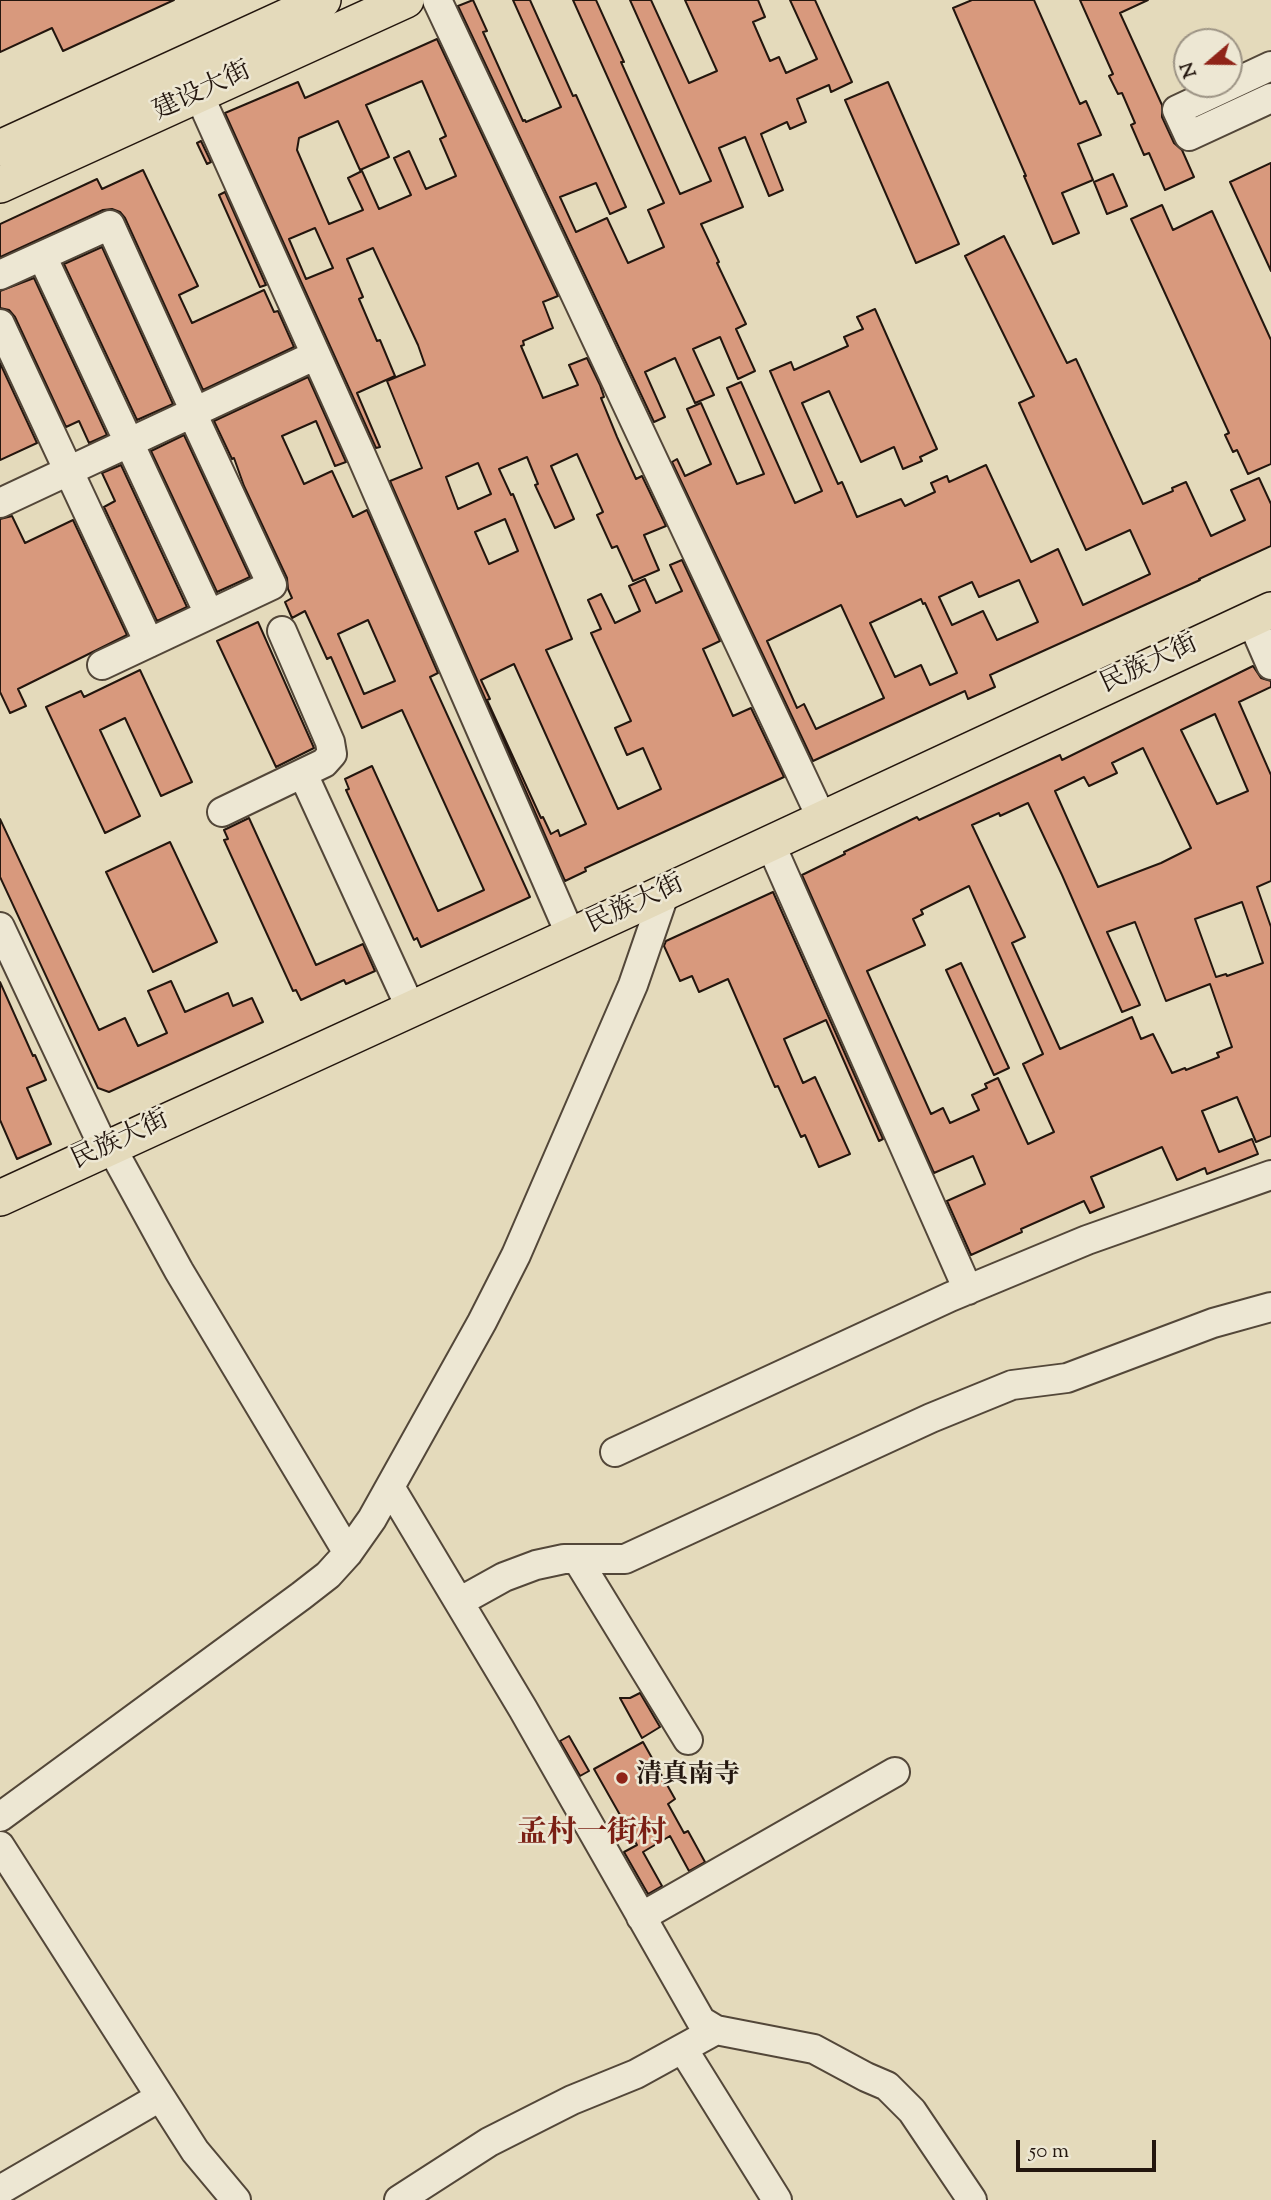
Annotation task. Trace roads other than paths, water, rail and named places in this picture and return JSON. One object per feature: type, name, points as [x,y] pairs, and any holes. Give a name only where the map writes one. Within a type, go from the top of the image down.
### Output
[{"type":"main road","name":"建设大街","points":[[0,148],[323,0]]},
{"type":"main road","name":"建设大街","points":[[0,185],[406,0]]},
{"type":"main road","name":"民族大街","points":[[0,1198],[1261,615]]},
{"type":"street","points":[[437,0],[822,819]]},
{"type":"street","points":[[1271,66],[1177,110],[1189,136],[1271,98]]},
{"type":"street","points":[[198,95],[316,355],[571,936]]},
{"type":"street","points":[[0,275],[110,225],[272,585],[102,665]]},
{"type":"street","points":[[42,256],[209,614]]},
{"type":"street","points":[[0,324],[149,643]]},
{"type":"street","points":[[0,503],[316,355]]},
{"type":"street","points":[[1261,615],[1271,665]]},
{"type":"street","points":[[222,812],[324,763],[332,754],[330,742],[282,631]]},
{"type":"street","points":[[303,774],[411,1009]]},
{"type":"street","points":[[770,844],[968,1290]]},
{"type":"street","points":[[0,1817],[301,1597],[328,1575],[348,1553],[372,1519],[482,1322],[516,1255],[633,985],[666,892]]},
{"type":"street","points":[[0,927],[108,1148],[348,1553]]},
{"type":"street","points":[[615,1452],[968,1290],[1087,1240],[1271,1175]]},
{"type":"street","points":[[459,1602],[504,1577],[536,1565],[564,1559],[625,1559],[931,1418],[1012,1385],[1067,1378],[1213,1323],[1271,1307]]},
{"type":"street","points":[[390,1487],[523,1709],[701,2021],[716,2031],[814,2049],[887,2086],[912,2111],[972,2200]]},
{"type":"street","points":[[577,1559],[688,1740]]},
{"type":"street","points":[[641,1917],[895,1772]]},
{"type":"street","points":[[0,1846],[195,2151],[236,2200]]},
{"type":"street","points":[[399,2200],[488,2142],[572,2100],[636,2074],[716,2031]]},
{"type":"street","points":[[682,2049],[777,2200]]},
{"type":"street","points":[[0,2190],[160,2096]]},
{"type":"place","name":"清真南寺","points":[[622,1778]]},
{"type":"district","name":"孟村一街村","points":[[592,1836]]}]
